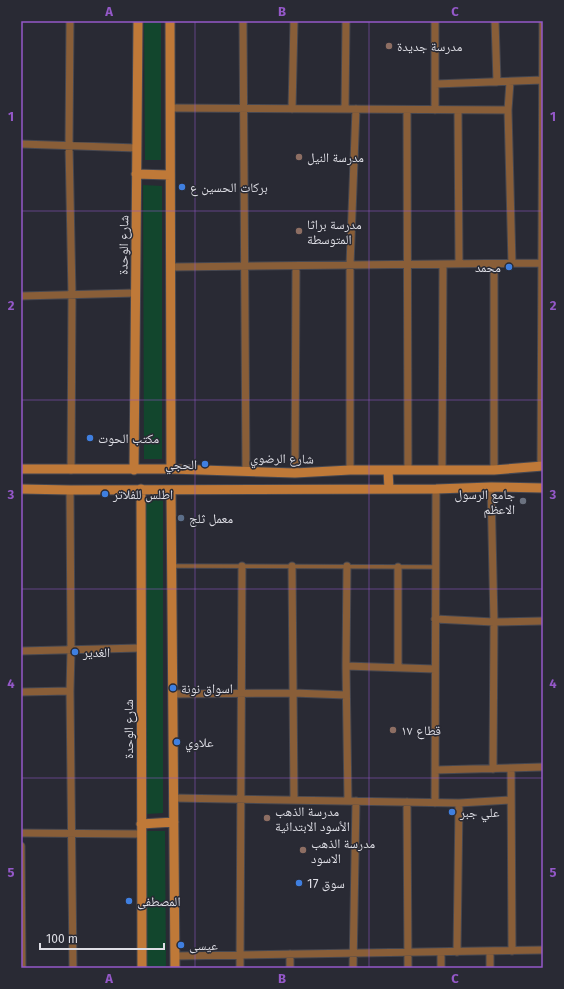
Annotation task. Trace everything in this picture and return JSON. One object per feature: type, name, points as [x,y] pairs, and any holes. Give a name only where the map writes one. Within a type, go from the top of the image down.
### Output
[{"type":"street","points":[[70,21],[69,145],[72,295],[71,470]]},
{"type":"street","name":"شارع الوحدة","points":[[134,470],[138,21]]},
{"type":"street","points":[[170,21],[171,469]]},
{"type":"street","points":[[243,21],[246,471]]},
{"type":"street","points":[[292,109],[294,21]]},
{"type":"street","points":[[345,109],[346,21]]},
{"type":"street","points":[[435,21],[435,110]]},
{"type":"street","points":[[496,21],[497,82]]},
{"type":"street","points":[[542,466],[543,21]]},
{"type":"street","points":[[435,84],[543,80]]},
{"type":"street","points":[[510,82],[508,110],[512,264]]},
{"type":"street","points":[[170,108],[508,110]]},
{"type":"street","points":[[350,470],[350,265],[356,109]]},
{"type":"street","points":[[407,110],[408,470]]},
{"type":"street","points":[[458,110],[459,264]]},
{"type":"street","points":[[21,144],[137,148]]},
{"type":"street","points":[[136,174],[170,175]]},
{"type":"street","points":[[171,268],[542,263]]},
{"type":"street","points":[[442,470],[443,264]]},
{"type":"street","points":[[494,264],[494,470]]},
{"type":"street","points":[[295,473],[296,266]]},
{"type":"street","points":[[21,296],[135,293]]},
{"type":"street","name":"شارع الرضوي","points":[[21,469],[171,469],[295,473],[350,470],[494,470],[542,466]]},
{"type":"street","points":[[388,470],[389,489]]},
{"type":"street","points":[[491,487],[494,622],[494,768]]},
{"type":"street","points":[[21,489],[171,490],[436,489],[491,487],[543,488]]},
{"type":"street","name":"شارع الوحدة","points":[[141,489],[142,968]]},
{"type":"street","points":[[434,803],[436,489]]},
{"type":"street","points":[[70,490],[70,691],[74,968]]},
{"type":"street","points":[[171,490],[175,968]]},
{"type":"street","points":[[240,968],[242,566]]},
{"type":"street","points":[[292,566],[294,800]]},
{"type":"street","points":[[347,566],[346,695],[348,801]]},
{"type":"street","points":[[398,566],[398,667]]},
{"type":"street","points":[[436,619],[494,622],[543,621]]},
{"type":"street","points":[[21,651],[141,648]]},
{"type":"street","points":[[346,666],[435,668]]},
{"type":"street","points":[[21,692],[70,691]]},
{"type":"street","points":[[172,694],[293,693],[346,695]]},
{"type":"street","points":[[435,770],[543,767]]},
{"type":"street","points":[[511,768],[512,951]]},
{"type":"street","points":[[173,798],[434,803],[511,800]]},
{"type":"street","points":[[353,968],[356,802]]},
{"type":"street","points":[[407,802],[408,968]]},
{"type":"street","points":[[458,952],[459,803]]},
{"type":"street","points":[[141,824],[174,822]]},
{"type":"street","points":[[21,833],[141,834]]},
{"type":"street","points":[[21,846],[22,968]]},
{"type":"street","points":[[175,956],[543,950]]},
{"type":"street","points":[[490,951],[490,968]]},
{"type":"street","points":[[441,952],[441,968]]},
{"type":"street","points":[[290,954],[290,968]]},
{"type":"lane","points":[[172,566],[436,567]]},
{"type":"green space","points":[[144,21],[161,21],[161,160],[145,160]]},
{"type":"green space","points":[[143,185],[162,186],[162,459],[144,459]]},
{"type":"green space","points":[[163,498],[163,813],[147,814],[145,499]]},
{"type":"green space","points":[[147,831],[165,831],[166,968],[146,968]]},
{"type":"place","name":"مدرسة جديدة","points":[[389,46]]},
{"type":"place","name":"مدرسة النيل","points":[[299,157]]},
{"type":"place","name":"بركات الحسين ع","points":[[182,187]]},
{"type":"place","name":"مدرسة براثا المتوسطة","points":[[299,231]]},
{"type":"place","name":"محمد","points":[[509,267]]},
{"type":"place","name":"مكتب الحوت","points":[[90,438]]},
{"type":"place","name":"الحجي","points":[[205,464]]},
{"type":"place","name":"اطلس للفلاتر","points":[[105,494]]},
{"type":"place","name":"جامع الرسول الاعظم","points":[[523,501]]},
{"type":"place","name":"معمل ثلج","points":[[181,518]]},
{"type":"place","name":"الغدير","points":[[75,652]]},
{"type":"place","name":"اسواق نونة","points":[[173,688]]},
{"type":"place","name":"قطاع ١٧","points":[[393,730]]},
{"type":"place","name":"علاوي","points":[[177,742]]},
{"type":"place","name":"علي جبر","points":[[452,812]]},
{"type":"place","name":"مدرسة الذهب الأسود الابتدائية","points":[[267,818]]},
{"type":"place","name":"مدرسة الذهب الاسود","points":[[303,850]]},
{"type":"place","name":"سوق 17","points":[[299,883]]},
{"type":"place","name":"المصطفى","points":[[129,901]]},
{"type":"place","name":"عيسى","points":[[181,945]]}]
